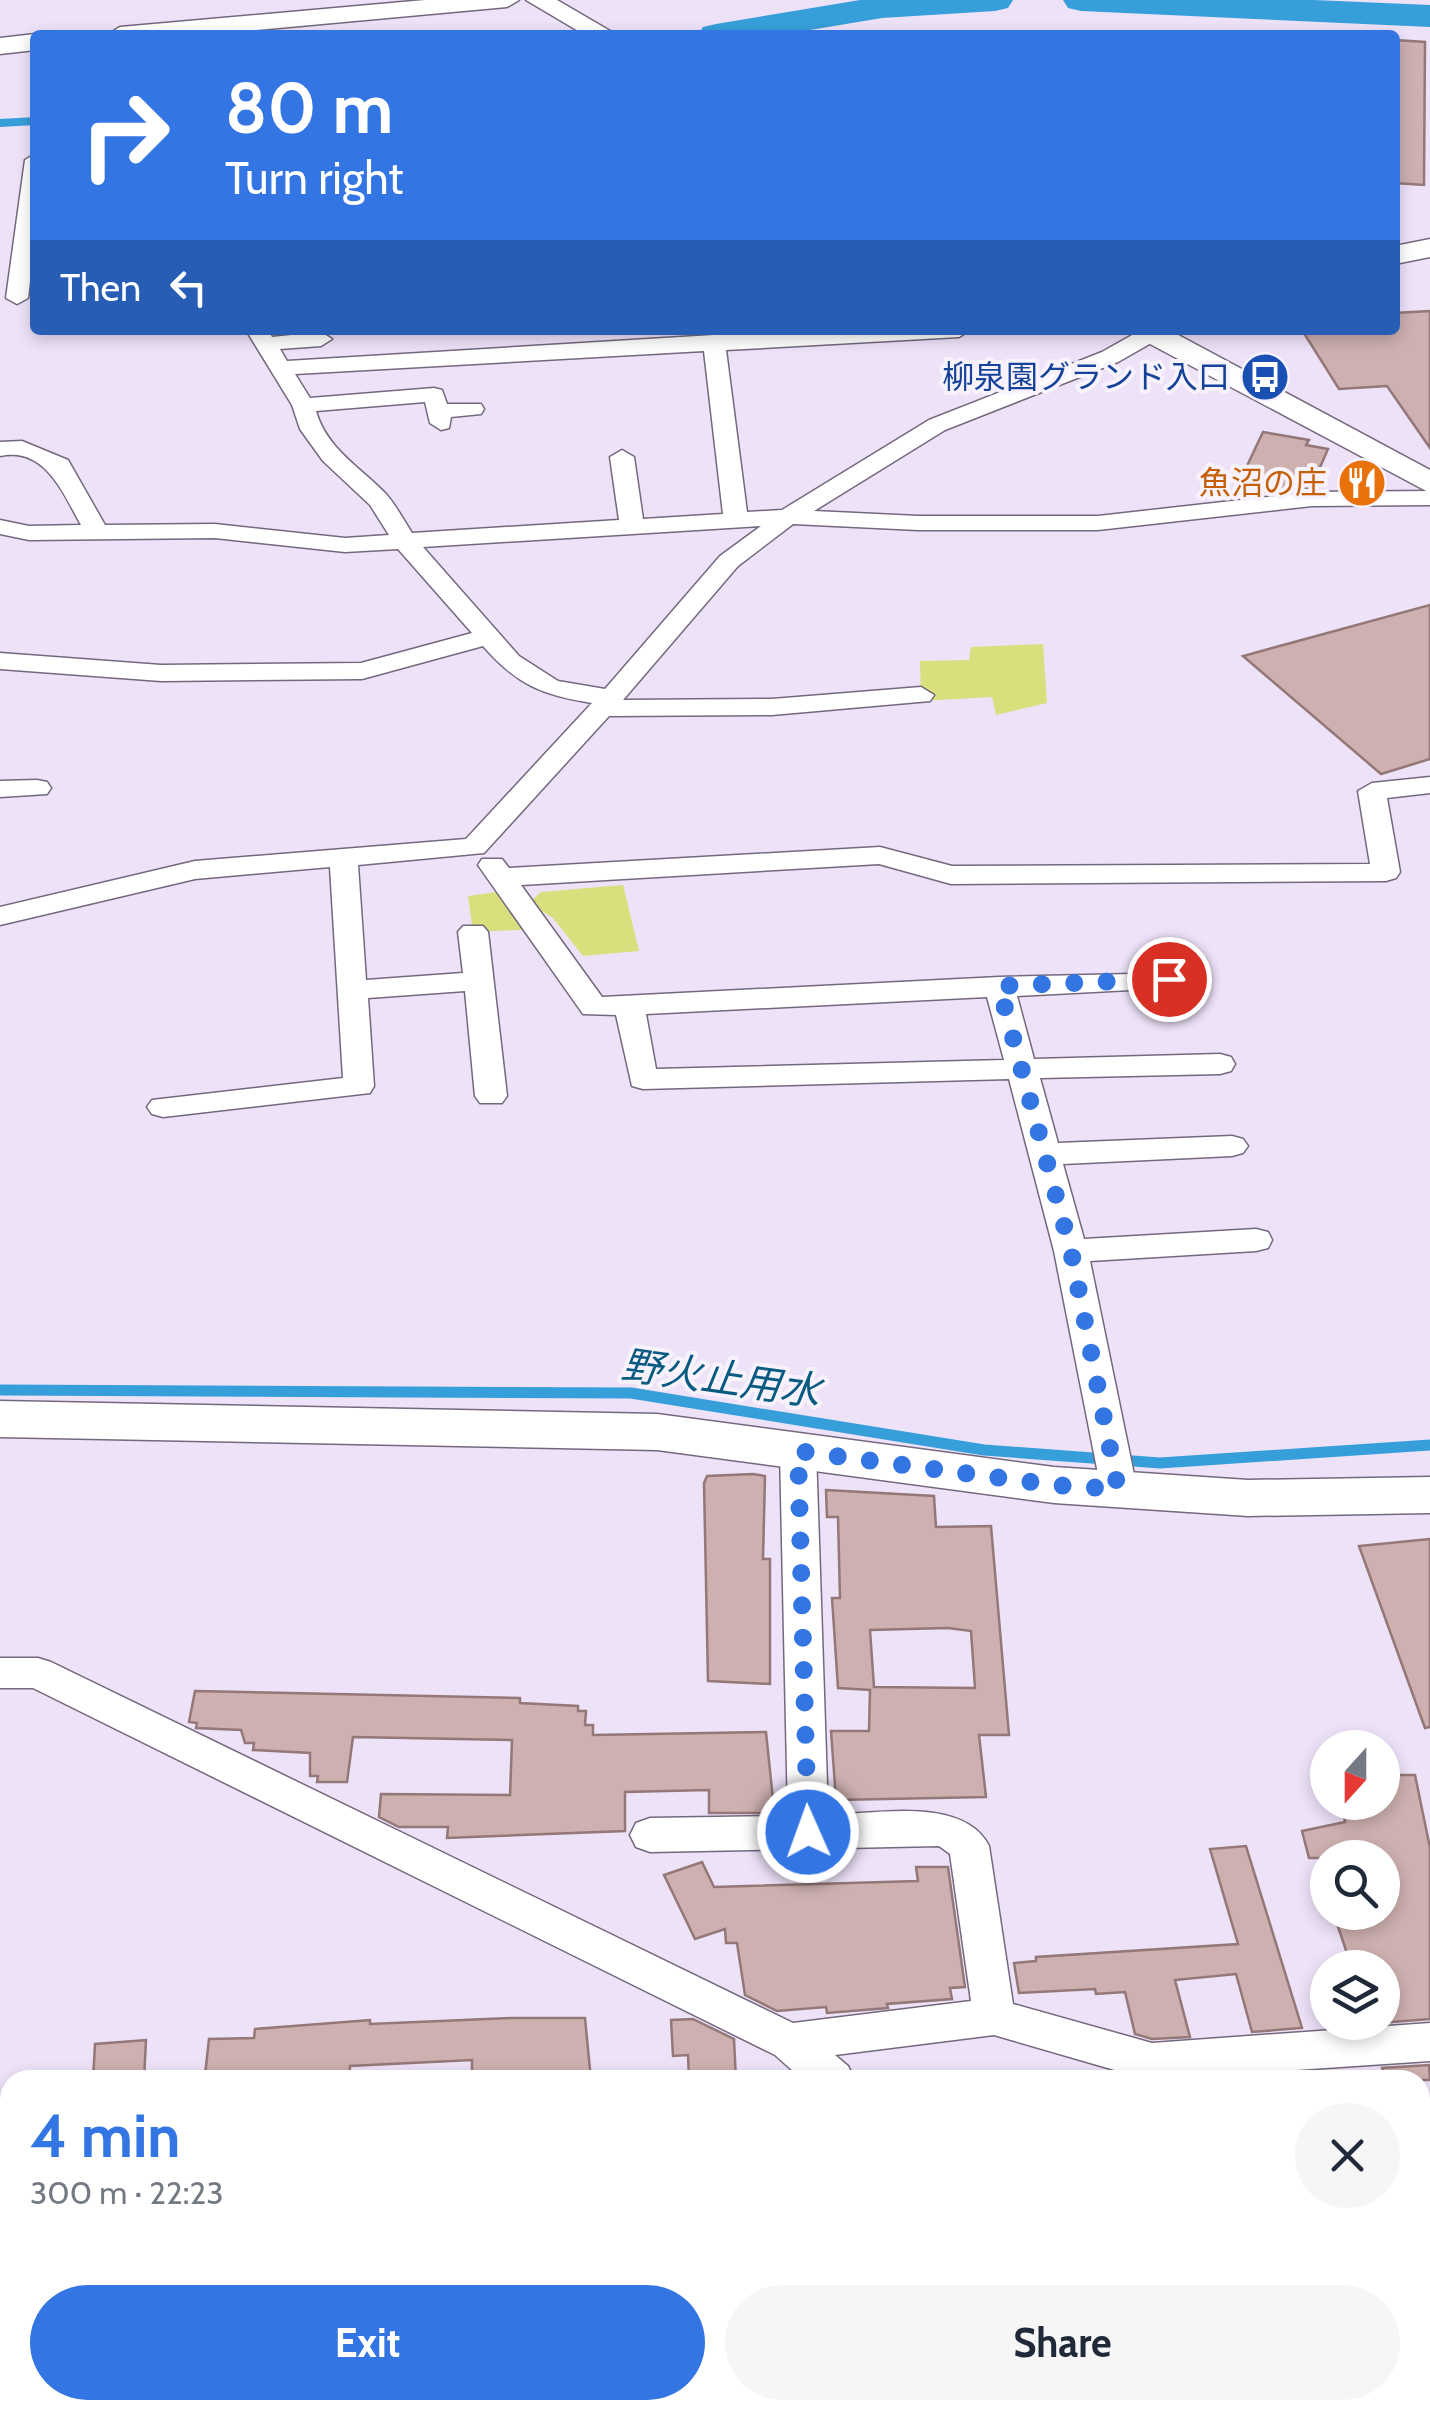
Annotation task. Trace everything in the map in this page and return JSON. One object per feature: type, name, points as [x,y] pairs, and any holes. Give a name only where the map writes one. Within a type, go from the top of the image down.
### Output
[{"type":"street","points":[[175,30],[507,0]]},
{"type":"street","points":[[538,0],[595,30]]},
{"type":"street","points":[[0,46],[30,43]]},
{"type":"street","points":[[17,298],[30,194]]},
{"type":"street","points":[[0,216],[27,215]]},
{"type":"street","points":[[1400,254],[1430,248]]},
{"type":"street","points":[[282,368],[602,340],[714,342],[857,335]]},
{"type":"street","points":[[0,916],[195,870],[474,846],[607,703],[729,560],[788,516],[938,425],[1110,356],[1144,335]]},
{"type":"street","points":[[1155,335],[1430,483]]},
{"type":"street","points":[[260,337],[321,339]]},
{"type":"street","points":[[260,337],[303,404],[308,424],[331,456],[379,501],[406,544],[510,662],[550,688],[607,703],[772,707],[921,694]]},
{"type":"street","points":[[714,342],[736,520]]},
{"type":"street","points":[[303,404],[434,396],[440,417],[473,408]]},
{"type":"street","points":[[0,449],[14,446],[60,465],[96,531]]},
{"type":"street","points":[[622,457],[632,528]]},
{"type":"street","points":[[0,528],[29,533],[214,530],[346,545],[406,544],[788,516],[918,523],[1098,522],[1312,499],[1430,498]]},
{"type":"street","points":[[0,661],[162,672],[362,671],[489,636]]},
{"type":"street","points":[[503,877],[880,855],[951,875],[1386,872],[1372,790],[1430,786]]},
{"type":"street","points":[[0,790],[37,788]]},
{"type":"street","points":[[474,846],[503,877],[594,1007],[1169,979]]},
{"type":"street","points":[[163,1107],[359,1086],[343,858]]},
{"type":"street","points":[[473,932],[491,1096]]},
{"type":"street","points":[[352,990],[476,981]]},
{"type":"street","points":[[999,986],[1071,1251],[1115,1468]]},
{"type":"street","points":[[629,1006],[642,1079],[1220,1064]]},
{"type":"street","points":[[1045,1154],[1232,1146]]},
{"type":"street","points":[[1071,1251],[1256,1240]]},
{"type":"street","points":[[0,1418],[657,1432],[1054,1485],[1115,1468],[1248,1498],[1430,1495]]},
{"type":"street","points":[[798,1451],[808,1832]]},
{"type":"street","points":[[0,1673],[38,1673],[790,2042],[822,2070]]},
{"type":"street","points":[[650,1835],[946,1829],[969,1846],[994,2018]]},
{"type":"street","points":[[790,2042],[994,2018],[1152,2062],[1430,2042]]},
{"type":"green space","points":[[1043,644],[1047,703],[996,715],[992,697],[921,701],[920,661],[969,660],[971,647]]},
{"type":"green space","points":[[623,885],[639,951],[583,956],[553,918],[529,903],[541,892]]},
{"type":"green space","points":[[511,890],[539,929],[473,932],[468,896]]},
{"type":"building","points":[[1400,40],[1425,42],[1424,185],[1400,183]]},
{"type":"building","points":[[1430,311],[1430,448],[1387,386],[1339,389],[1305,335],[1400,335],[1400,313]]},
{"type":"building","points":[[1263,432],[1309,440],[1306,445],[1328,449],[1311,488],[1271,493],[1237,487]]},
{"type":"building","points":[[1430,605],[1430,759],[1381,774],[1243,656]]},
{"type":"building","points":[[707,1476],[765,1476],[763,1559],[770,1559],[770,1684],[708,1681],[704,1483]]},
{"type":"building","points":[[826,1490],[934,1496],[936,1527],[991,1526],[1009,1735],[979,1735],[986,1797],[836,1800],[831,1731],[869,1731],[870,1690],[838,1688],[832,1598],[840,1598],[838,1517],[827,1517]],"holes":[[[870,1630],[971,1631],[975,1688],[874,1687]]]},
{"type":"building","points":[[1430,1539],[1430,1727],[1425,1728],[1359,1546]]},
{"type":"building","points":[[195,1691],[520,1698],[520,1703],[578,1706],[578,1711],[586,1711],[585,1725],[593,1725],[593,1735],[766,1732],[774,1809],[769,1809],[769,1813],[709,1813],[709,1790],[625,1792],[625,1831],[447,1838],[448,1827],[399,1827],[379,1817],[381,1794],[510,1795],[512,1740],[353,1737],[347,1782],[317,1782],[318,1776],[310,1776],[310,1753],[253,1750],[254,1743],[245,1743],[241,1730],[196,1728],[197,1723],[189,1722]]},
{"type":"building","points":[[1400,1775],[1415,1775],[1430,1848],[1430,2019],[1400,2021],[1400,1950],[1346,1950],[1339,1930],[1400,1930],[1400,1840],[1310,1840],[1309,1858],[1302,1831],[1345,1822],[1400,1820]]},
{"type":"building","points":[[1246,1846],[1302,2028],[1252,2032],[1236,1974],[1175,1980],[1190,2037],[1152,2039],[1135,2034],[1125,1992],[1096,1994],[1095,1989],[1019,1993],[1014,1963],[1036,1961],[1036,1957],[1238,1944],[1210,1849]]},
{"type":"building","points":[[702,1862],[714,1887],[918,1881],[916,1867],[948,1867],[965,1987],[950,1988],[952,1999],[887,2004],[888,2008],[827,2013],[826,2007],[777,2011],[745,1995],[737,1943],[726,1943],[725,1929],[695,1939],[664,1875]]},
{"type":"building","points":[[585,2018],[590,2070],[472,2070],[472,2060],[350,2066],[350,2070],[206,2070],[209,2039],[254,2038],[255,2029],[370,2020],[370,2024]]},
{"type":"building","points":[[693,2019],[734,2039],[736,2070],[689,2070],[688,2055],[673,2056],[671,2020]]},
{"type":"building","points":[[146,2040],[144,2070],[94,2070],[95,2044]]},
{"type":"building","points":[[1429,2065],[1429,2070],[1383,2070]]},
{"type":"waterway","points":[[746,30],[882,7],[995,0]]},
{"type":"waterway","points":[[1081,0],[1430,16]]},
{"type":"waterway","points":[[0,123],[30,121]]},
{"type":"waterway","name":"野火止用水","points":[[0,1390],[631,1393],[984,1450],[1160,1463],[1430,1445]]},
{"type":"place","name":"柳泉園グランド入口","points":[[1265,377]]},
{"type":"place","name":"魚沼の庄","points":[[1362,483]]},
{"type":"route","points":[[808,1832],[798,1451],[1054,1485],[1118,1489],[1071,1251],[999,986],[1169,979]]}]
